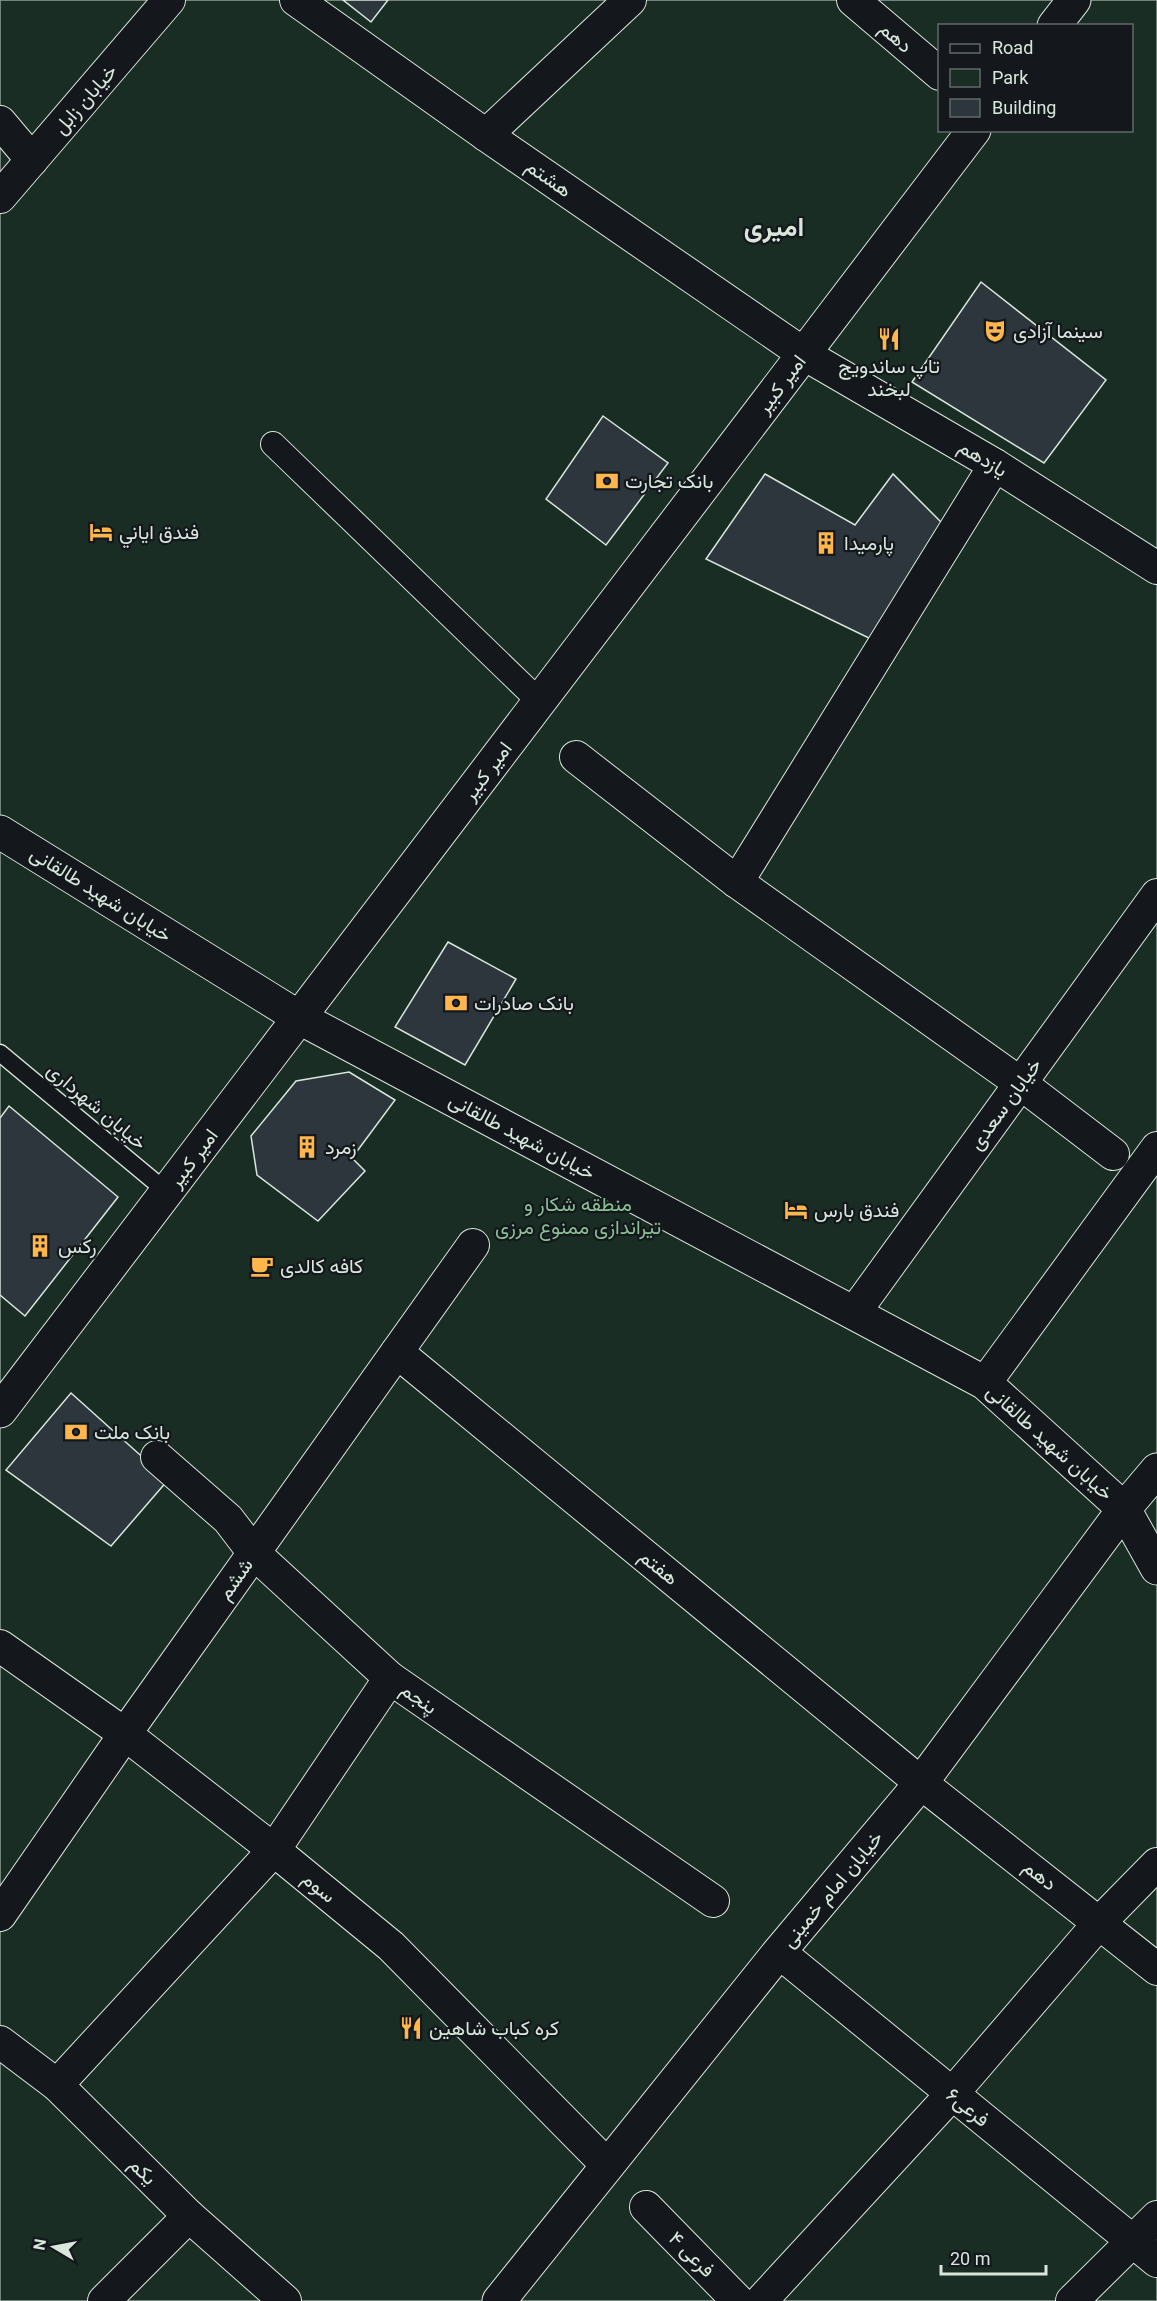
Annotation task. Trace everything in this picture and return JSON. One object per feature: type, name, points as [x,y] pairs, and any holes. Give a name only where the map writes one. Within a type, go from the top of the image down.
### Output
[{"type":"street","name":"خیابان زابل","points":[[0,197],[169,0]]},
{"type":"street","name":"هشتم","points":[[296,0],[486,135],[804,354]]},
{"type":"street","points":[[486,135],[630,0]]},
{"type":"street","name":"دهم","points":[[853,0],[938,73]]},
{"type":"street","points":[[1056,24],[1074,0]]},
{"type":"street","points":[[0,122],[32,160]]},
{"type":"street","name":"امیر کبیر","points":[[0,1411],[972,132]]},
{"type":"street","name":"یازدهم","points":[[804,354],[995,465],[1157,568]]},
{"type":"street","points":[[273,444],[540,702]]},
{"type":"street","points":[[737,882],[995,465]]},
{"type":"street","points":[[576,756],[737,882],[1020,1083],[1113,1154]]},
{"type":"street","name":"خیابان شهيد طالقانی","points":[[0,832],[300,1018],[985,1383],[1124,1509],[1157,1568]]},
{"type":"street","name":"خیابان سعدی","points":[[854,1313],[1157,895]]},
{"type":"street","points":[[985,1383],[1157,1148]]},
{"type":"street","name":"ششم","points":[[0,1914],[125,1734],[473,1245]]},
{"type":"street","name":"هفتم","points":[[397,1352],[921,1783]]},
{"type":"street","name":"پنجم","points":[[157,1457],[228,1519],[254,1553],[390,1678],[713,1901]]},
{"type":"street","name":"خیابان امام خمینی","points":[[499,2301],[779,1952],[921,1783],[1124,1509],[1157,1470]]},
{"type":"street","name":"سوم","points":[[0,1646],[125,1734],[390,1946],[607,2165]]},
{"type":"street","points":[[57,2085],[274,1851],[390,1678]]},
{"type":"street","name":"دهم","points":[[921,1783],[1157,1969]]},
{"type":"street","points":[[761,2301],[952,2094],[1100,1922],[1157,1864]]},
{"type":"street","name":"فرعی۶","points":[[779,1952],[1145,2252]]},
{"type":"street","name":"یکم","points":[[0,2042],[57,2085],[189,2216],[285,2301]]},
{"type":"street","name":"فرعی ۴","points":[[646,2208],[738,2301]]},
{"type":"street","points":[[104,2301],[189,2216]]},
{"type":"street","points":[[1072,2301],[1145,2252],[1157,2217]]},
{"type":"lane","name":"خیابان شهرداری","points":[[0,1053],[167,1192]]},
{"type":"green space","name":"منطقه شکار و تیراندازی ممنوع مرزی","points":[[0,0],[1157,0],[1157,2301],[0,2301]]},
{"type":"building","points":[[343,0],[388,0],[371,22]]},
{"type":"building","name":"سینما آزادی","points":[[981,282],[1106,380],[1044,463],[912,382]]},
{"type":"building","name":"بانک تجارت","points":[[603,416],[668,463],[606,545],[546,499]]},
{"type":"building","name":"پارمیدا","points":[[765,474],[855,525],[893,474],[946,527],[873,640],[706,559]]},
{"type":"building","name":"بانک صادرات","points":[[448,942],[516,979],[465,1065],[395,1027]]},
{"type":"building","name":"زمرد","points":[[349,1072],[395,1100],[352,1158],[365,1171],[318,1221],[257,1175],[251,1136],[296,1081]]},
{"type":"building","name":"رکس","points":[[9,1106],[118,1197],[25,1316],[0,1295],[0,1118]]},
{"type":"building","name":"بانک ملت","points":[[71,1393],[168,1480],[111,1546],[6,1470]]},
{"type":"place","name":"سینما آزادی","points":[[995,331]]},
{"type":"place","name":"تاپ ساندویج لبخند","points":[[889,339]]},
{"type":"place","name":"بانک تجارت","points":[[607,481]]},
{"type":"place","name":"فندق اياني","points":[[101,532]]},
{"type":"place","name":"پارمیدا","points":[[826,543]]},
{"type":"place","name":"بانک صادرات","points":[[456,1003]]},
{"type":"place","name":"زمرد","points":[[307,1147]]},
{"type":"place","name":"فندق بارس","points":[[796,1210]]},
{"type":"place","name":"رکس","points":[[40,1246]]},
{"type":"place","name":"کافه کالدی","points":[[262,1266]]},
{"type":"place","name":"بانک ملت","points":[[76,1432]]},
{"type":"place","name":"کره کباب شاهین","points":[[411,2028]]},
{"type":"district","name":"امیری","points":[[774,227]]}]
